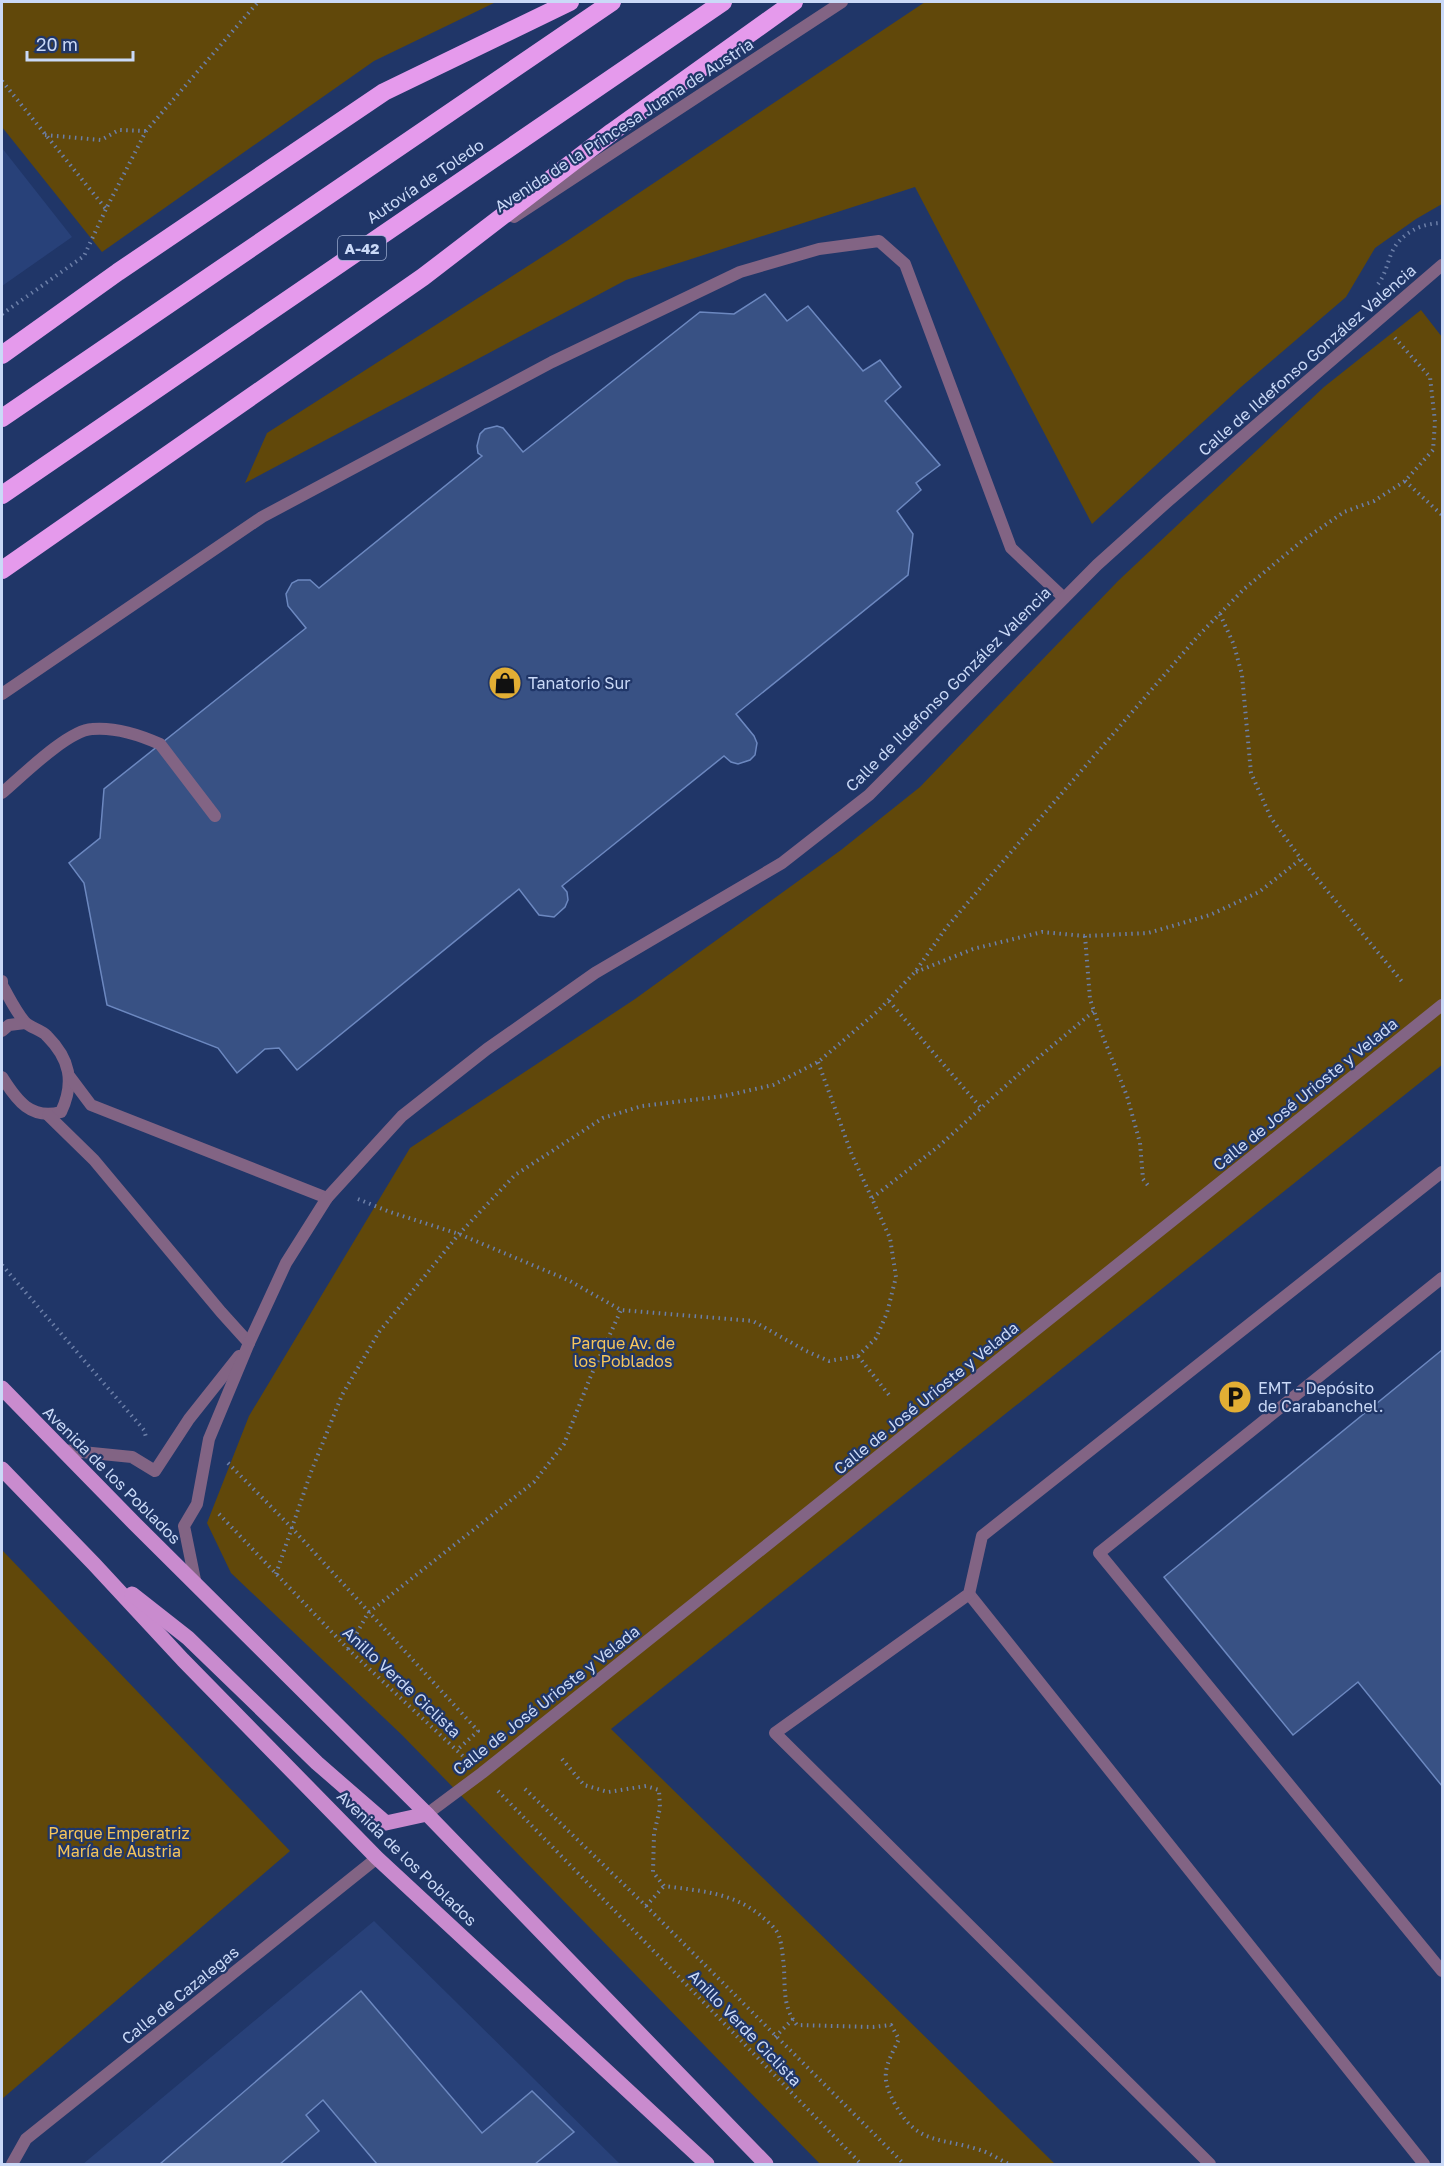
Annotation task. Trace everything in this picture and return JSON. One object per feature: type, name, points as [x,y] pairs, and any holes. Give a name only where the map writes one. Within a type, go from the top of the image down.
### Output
[{"type":"highway","points":[[2,355],[118,272],[384,92],[570,2]]},
{"type":"highway","points":[[2,418],[612,2]]},
{"type":"highway","name":"Autovía de Toledo","points":[[2,495],[723,2]]},
{"type":"highway","points":[[2,570],[423,277],[612,132],[794,2]]},
{"type":"main road","name":"Avenida de los Poblados","points":[[2,1388],[196,1586],[427,1814],[766,2164]]},
{"type":"main road","name":"Avenida de los Poblados","points":[[2,1470],[183,1660],[377,1858],[707,2164]]},
{"type":"main road","name":"Avenida de los Poblados","points":[[94,1564],[188,1638],[317,1763],[386,1823],[427,1814]]},
{"type":"street","name":"Avenida de la Princesa Juana de Austria","points":[[423,277],[842,2]]},
{"type":"street","points":[[2,694],[262,517],[552,362],[740,272],[819,249],[879,241],[905,264],[1011,548],[1064,598]]},
{"type":"street","name":"Calle de Ildefonso González Valencia","points":[[196,1586],[184,1526],[197,1504],[209,1439],[249,1343],[286,1263],[331,1194],[402,1116],[487,1049],[596,973],[782,863],[869,795],[1064,598],[1167,502],[1440,271]]},
{"type":"street","points":[[2,793],[62,742],[90,729],[121,732],[147,738],[160,744],[215,816]]},
{"type":"street","points":[[2,981],[25,1023],[46,1035],[65,1060],[70,1077],[91,1105],[331,1194]]},
{"type":"street","name":"Calle de José Urioste y Velada","points":[[427,1814],[482,1773],[1443,1005]]},
{"type":"street","points":[[2,1031],[9,1025],[25,1023]]},
{"type":"street","points":[[2,1077],[10,1090],[29,1109],[48,1115],[94,1160],[249,1343]]},
{"type":"street","points":[[48,1115],[61,1112],[68,1096],[70,1077]]},
{"type":"street","points":[[1210,2164],[775,1733],[969,1594],[982,1536],[1443,1172]]},
{"type":"street","points":[[1443,1278],[1099,1553],[1443,1971]]},
{"type":"street","name":"Calle de Ildefonso González Valencia","points":[[155,1471],[189,1419],[249,1343]]},
{"type":"street","points":[[62,1450],[132,1457],[155,1471]]},
{"type":"street","points":[[969,1594],[1424,2164]]},
{"type":"street","name":"Calle de Cazalegas","points":[[12,2164],[26,2139],[377,1858]]},
{"type":"path","points":[[2,314],[84,256],[146,131],[258,2]]},
{"type":"path","points":[[2,81],[106,209]]},
{"type":"path","points":[[45,135],[100,140],[119,130],[146,131]]},
{"type":"path","points":[[276,1574],[291,1527],[342,1395],[379,1332],[459,1233],[514,1175],[603,1118],[642,1106],[724,1096],[773,1085],[818,1062],[878,1011],[915,972],[953,920],[1183,654],[1244,589],[1302,541],[1344,512],[1374,501],[1405,481],[1433,450],[1435,422],[1430,377],[1363,300],[1381,282],[1395,245],[1421,225],[1443,223]]},
{"type":"path","points":[[1405,481],[1443,515]]},
{"type":"path","points":[[1220,614],[1234,645],[1242,675],[1251,772],[1272,818],[1301,859],[1404,984]]},
{"type":"path","points":[[915,972],[973,949],[1042,932],[1085,936],[1148,933],[1210,915],[1259,892],[1301,859]]},
{"type":"path","points":[[1085,936],[1090,999],[1127,1096],[1140,1143],[1143,1179],[1150,1188]]},
{"type":"path","points":[[888,1001],[981,1108]]},
{"type":"path","points":[[872,1198],[939,1146],[1094,1011]]},
{"type":"path","points":[[331,1194],[459,1233],[568,1280],[621,1310],[753,1321],[806,1351],[829,1361],[858,1356],[876,1338],[887,1313],[896,1277],[890,1238],[852,1155],[818,1062]]},
{"type":"path","points":[[2,1265],[144,1430],[155,1471]]},
{"type":"path","points":[[348,1649],[368,1613],[534,1482],[564,1444],[590,1378],[621,1310]]},
{"type":"path","points":[[858,1356],[888,1395]]},
{"type":"path","points":[[225,1471],[227,1461],[291,1527],[478,1731],[457,1750]]},
{"type":"path","name":"Anillo Verde Ciclista","points":[[197,1504],[216,1510],[348,1649],[482,1773],[861,2164]]},
{"type":"path","points":[[562,1759],[584,1785],[608,1792],[646,1786],[659,1790],[660,1808],[654,1834],[653,1872],[664,1886],[726,1895],[749,1906],[778,1934],[784,1964],[788,2013],[798,2025],[873,2027],[891,2025],[899,2039],[884,2076],[891,2097],[902,2116],[916,2131],[936,2141],[981,2150],[1010,2164]]},
{"type":"path","points":[[525,1790],[646,1906],[904,2164]]},
{"type":"path","points":[[646,1906],[664,1886]]},
{"type":"path","points":[[775,2037],[793,2019]]},
{"type":"shaded area","points":[[2,148],[72,237],[2,286]]},
{"type":"shaded area","points":[[374,1921],[620,2164],[83,2164]]},
{"type":"green space","points":[[2,2],[496,2],[374,61],[102,252],[2,127]]},
{"type":"green space","points":[[925,2],[1442,2],[1442,204],[1375,248],[1346,297],[1241,387],[1092,524],[915,187],[626,280],[245,483],[267,433],[570,239]]},
{"type":"green space","name":"Parque Av. de los Poblados","points":[[1421,310],[1442,337],[1442,1065],[611,1729],[1055,2164],[820,2164],[402,1735],[231,1573],[207,1523],[249,1416],[410,1148],[635,999],[841,850],[920,787],[1118,581],[1324,387]]},
{"type":"green space","name":"Parque Emperatriz María de Austria","points":[[2,1550],[290,1851],[2,2099]]},
{"type":"building","name":"Tanatorio Sur","points":[[765,294],[787,321],[808,306],[863,371],[880,360],[901,387],[885,401],[940,465],[916,483],[921,490],[897,511],[913,534],[908,575],[736,714],[754,736],[757,743],[755,755],[750,760],[738,764],[724,756],[562,886],[567,892],[568,900],[565,907],[554,917],[539,915],[519,889],[297,1070],[279,1048],[265,1049],[237,1073],[218,1048],[107,1005],[84,883],[69,863],[100,838],[104,789],[306,628],[288,606],[286,594],[292,583],[298,580],[310,580],[319,588],[482,456],[478,453],[477,446],[480,434],[485,429],[497,426],[503,428],[523,452],[700,312],[734,314]]},
{"type":"building","points":[[1442,1350],[1442,1786],[1358,1682],[1293,1735],[1164,1577]]},
{"type":"building","points":[[361,1991],[482,2133],[532,2091],[574,2132],[535,2164],[377,2164],[323,2100],[306,2115],[319,2131],[280,2164],[160,2164]]},
{"type":"place","name":"Tanatorio Sur","points":[[505,683]]},
{"type":"place","name":"EMT - Depósito de Carabanchel.","points":[[1235,1397]]}]
